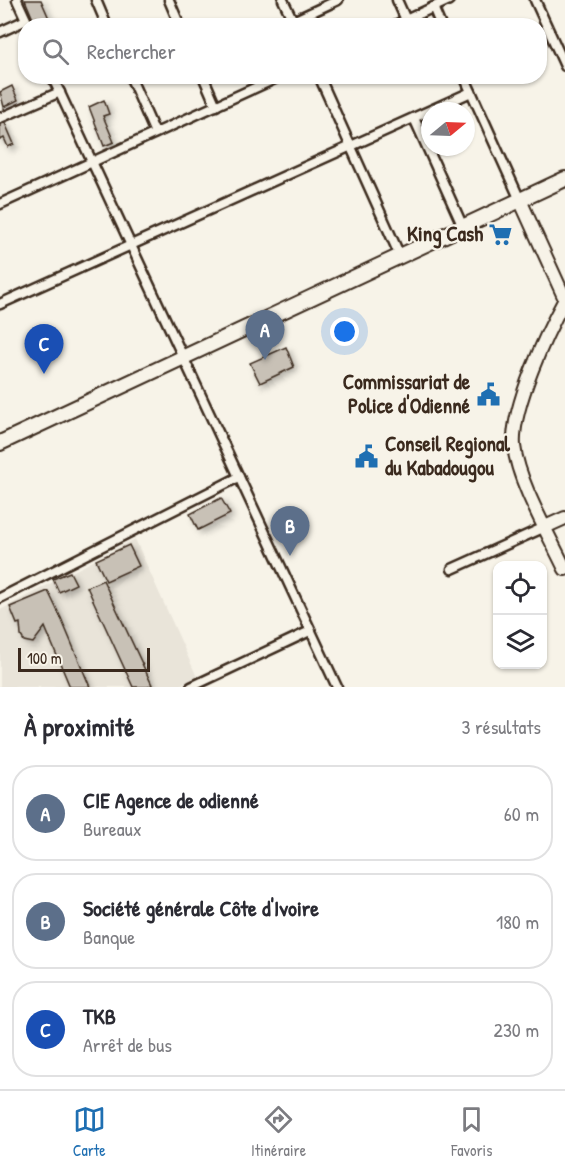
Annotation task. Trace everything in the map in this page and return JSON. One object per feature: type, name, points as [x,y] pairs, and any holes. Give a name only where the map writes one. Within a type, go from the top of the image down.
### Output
[{"type":"main road","points":[[0,443],[565,179]]},
{"type":"street","points":[[17,0],[25,18]]},
{"type":"street","points":[[96,0],[104,18]]},
{"type":"street","points":[[169,0],[177,18]]},
{"type":"street","points":[[283,0],[292,18]]},
{"type":"street","points":[[304,18],[338,0]]},
{"type":"street","points":[[397,0],[405,18]]},
{"type":"street","points":[[410,18],[449,0]]},
{"type":"street","points":[[535,0],[543,18]]},
{"type":"street","points":[[433,7],[438,18]]},
{"type":"street","points":[[0,32],[18,26]]},
{"type":"street","points":[[547,26],[565,66]]},
{"type":"street","points":[[56,84],[337,687]]},
{"type":"street","points":[[134,84],[155,133]]},
{"type":"street","points":[[206,84],[216,106]]},
{"type":"street","points":[[0,204],[264,84]]},
{"type":"street","points":[[323,84],[400,256]]},
{"type":"street","points":[[468,84],[565,299],[553,321],[517,414],[514,444],[519,468],[565,569]]},
{"type":"street","points":[[0,118],[60,92]]},
{"type":"street","points":[[0,304],[471,92]]},
{"type":"street","points":[[414,118],[463,227]]},
{"type":"street","points":[[0,598],[239,477]]},
{"type":"street","points":[[452,569],[565,518]]},
{"type":"street","points":[[191,687],[310,631]]},
{"type":"shaded area","points":[[135,539],[197,677],[176,687],[0,687],[0,610]]},
{"type":"building","points":[[25,0],[41,0],[49,18],[33,18]]},
{"type":"building","points":[[12,86],[18,100],[4,107],[0,92]]},
{"type":"building","points":[[104,100],[109,114],[103,116],[114,142],[104,146],[89,107]]},
{"type":"building","points":[[5,123],[14,144],[8,147],[4,138],[0,140],[0,124]]},
{"type":"building","points":[[286,347],[294,367],[260,383],[250,363]]},
{"type":"building","points":[[221,498],[230,514],[198,530],[190,514]]},
{"type":"building","points":[[129,545],[139,566],[106,581],[96,560]]},
{"type":"building","points":[[70,572],[76,584],[59,592],[53,579]]},
{"type":"building","points":[[103,580],[152,685],[148,687],[133,687],[87,587]]},
{"type":"building","points":[[48,591],[90,687],[70,687],[45,627],[33,643],[24,641],[21,636],[20,623],[17,624],[10,607]]},
{"type":"place","name":"King Cash","points":[[501,234]]},
{"type":"place","name":"CIE Agence de odienné","points":[[265,360]]},
{"type":"place","name":"TKB","points":[[44,374]]},
{"type":"place","name":"Commissariat de Police d'Odienné","points":[[488,394]]},
{"type":"place","name":"Conseil Regional du Kabadougou","points":[[367,456]]},
{"type":"place","name":"Société générale Côte d'Ivoire","points":[[290,556]]}]
